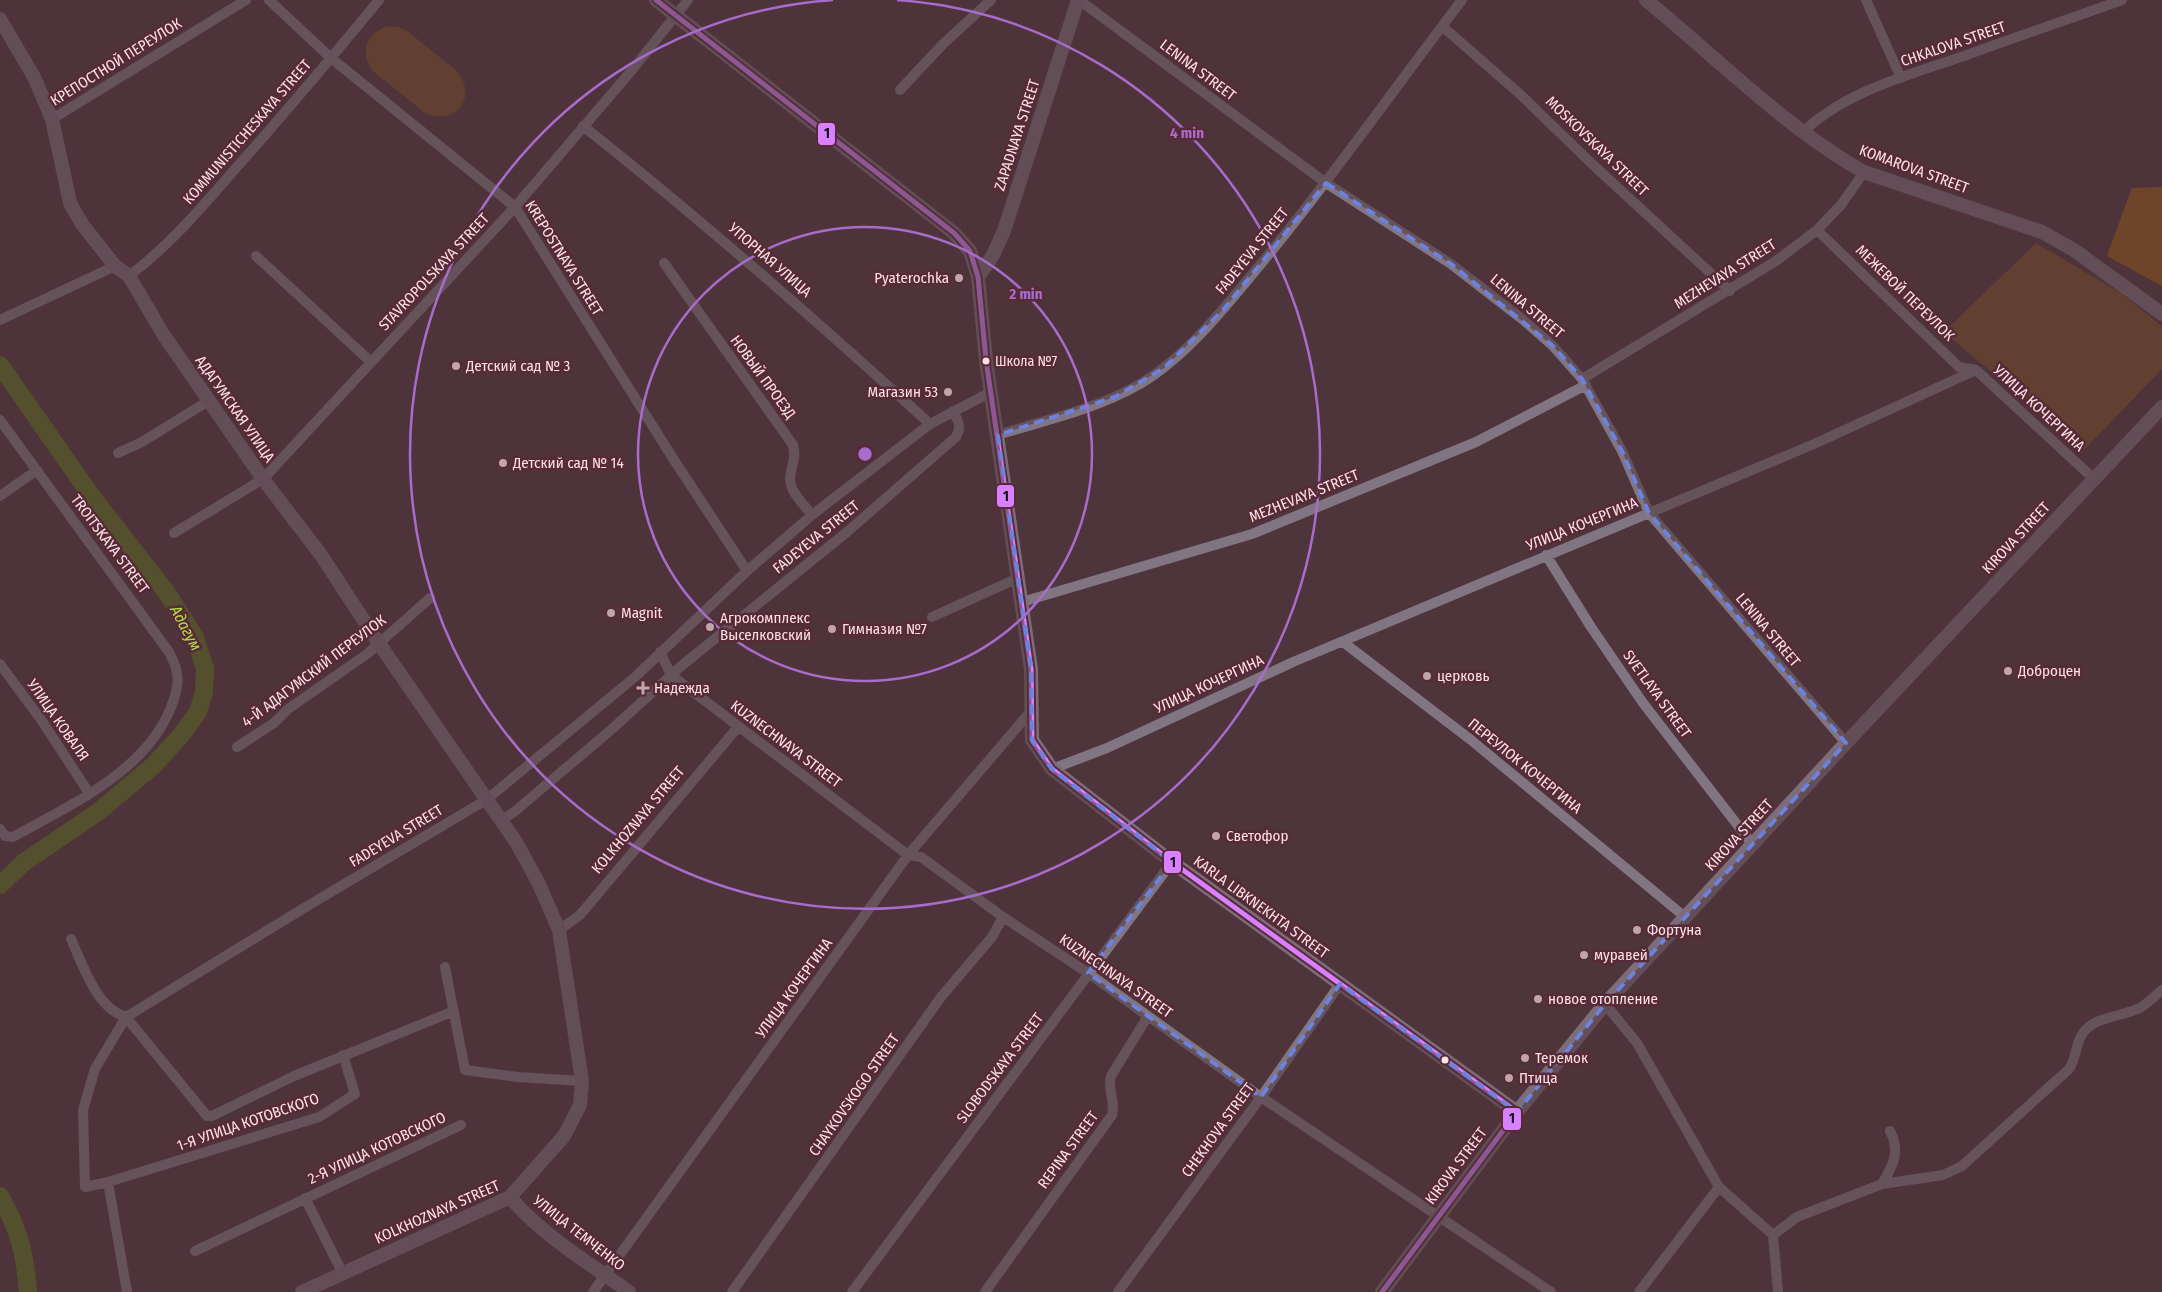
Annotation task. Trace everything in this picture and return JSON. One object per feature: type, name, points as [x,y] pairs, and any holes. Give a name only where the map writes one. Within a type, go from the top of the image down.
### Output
[{"type":"main road","name":"KARLA LIBKNEKHTA STREET","points":[[656,0],[954,233],[970,251],[978,277],[991,392],[1031,669],[1032,740],[1052,769],[1172,862],[1517,1112]]},
{"type":"main road","name":"ZAPADNAYA STREET","points":[[978,277],[993,255],[1004,231],[1078,0]]},
{"type":"main road","name":"KOMAROVA STREET","points":[[1646,0],[1803,132],[1824,148],[1864,172],[2042,232],[2074,250],[2120,282]]},
{"type":"main road","name":"АДАГУМСКАЯ УЛИЦА","points":[[0,19],[34,77],[52,119],[70,203],[82,224],[115,266],[130,276],[163,334],[263,478],[321,555],[486,800]]},
{"type":"main road","points":[[2120,282],[2162,302]]},
{"type":"main road","points":[[2120,282],[2162,314]]},
{"type":"main road","points":[[2148,423],[2162,407]]},
{"type":"main road","points":[[2148,423],[2162,411]]},
{"type":"main road","name":"KIROVA STREET","points":[[1382,1292],[1517,1112],[1605,1004],[1846,743],[2148,423]]},
{"type":"main road","name":"KOLKHOZNAYA STREET","points":[[302,1292],[342,1272],[510,1197],[564,1136],[580,1105],[582,1080],[559,930],[538,882],[516,842],[486,800]]},
{"type":"main road","name":"УЛИЦА ТЕМЧЕНКО","points":[[510,1197],[519,1208],[552,1235],[629,1292]]},
{"type":"street","name":"КРЕПОСТНОЙ ПЕРЕУЛОК","points":[[52,119],[246,0]]},
{"type":"street","name":"KREPOSTNAYA STREET","points":[[269,0],[331,58],[515,207],[674,460],[747,571]]},
{"type":"street","name":"KOMMUNISTICHESKAYA STREET","points":[[130,276],[180,232],[379,0]]},
{"type":"street","name":"STAVROPOLSKAYA STREET","points":[[174,533],[263,478],[515,207],[632,70],[688,0]]},
{"type":"street","points":[[900,90],[943,44],[992,0]]},
{"type":"street","name":"LENINA STREET","points":[[1078,0],[1326,183],[1451,264],[1507,307],[1553,346],[1584,382],[1622,451],[1649,513],[1846,743]]},
{"type":"street","name":"FADEYEVA STREET","points":[[998,435],[1115,397],[1140,384],[1164,368],[1223,310],[1326,183],[1462,0]]},
{"type":"street","points":[[1866,0],[1901,78]]},
{"type":"street","name":"CHKALOVA STREET","points":[[1803,132],[1816,120],[1844,102],[1901,78],[2122,0]]},
{"type":"street","name":"MOSKOVSKAYA STREET","points":[[1442,26],[1521,94],[1590,162],[1730,291]]},
{"type":"street","name":"УПОРНАЯ УЛИЦА","points":[[583,126],[693,214],[816,320],[930,424]]},
{"type":"street","name":"MEZHEVAYA STREET","points":[[1022,602],[1252,534],[1476,442],[1584,382],[1776,261],[1817,230],[1841,205],[1864,172]]},
{"type":"street","name":"МЕЖЕВОЙ ПЕРЕУЛОК","points":[[1817,230],[1959,367],[1976,370]]},
{"type":"street","points":[[256,256],[371,362]]},
{"type":"street","name":"НОВЫЙ ПРОЕЗД","points":[[664,263],[793,445],[794,463],[790,478],[791,486],[812,515]]},
{"type":"street","points":[[0,320],[115,266]]},
{"type":"street","name":"УЛИЦА КОЧЕРГИНА","points":[[1052,769],[1107,748],[1293,662],[1421,607],[1814,444],[1976,370],[2094,479]]},
{"type":"street","name":"FADEYEVA STREET","points":[[108,1182],[85,1186],[83,1110],[95,1069],[126,1017],[486,800],[635,677],[747,571],[812,515],[930,424],[991,392]]},
{"type":"street","points":[[118,452],[142,442],[210,400]]},
{"type":"street","name":"FADEYEVA STREET","points":[[500,821],[514,812],[612,729],[672,675],[847,532],[956,437],[960,430],[960,424],[953,412]]},
{"type":"street","name":"TROITSKAYA STREET","points":[[0,420],[169,652],[177,670],[178,687],[169,715],[152,741],[128,766],[90,794],[13,837],[5,836],[0,829]]},
{"type":"street","points":[[0,496],[36,470]]},
{"type":"street","name":"SVETLAYA STREET","points":[[1546,555],[1643,703],[1753,845]]},
{"type":"street","points":[[932,616],[1018,578]]},
{"type":"street","name":"4-Й АДАГУМСКИЙ ПЕРЕУЛОК","points":[[237,747],[367,654],[378,642],[430,598]]},
{"type":"street","name":"ПЕРЕУЛОК КОЧЕРГИНА","points":[[1343,642],[1471,740],[1685,916]]},
{"type":"street","points":[[660,652],[672,675]]},
{"type":"street","name":"УЛИЦА КОВАЛЯ","points":[[0,664],[42,721],[90,794]]},
{"type":"street","name":"KUZNECHNAYA STREET","points":[[672,675],[908,855],[920,858],[1004,918],[1088,973],[1261,1097],[1551,1292]]},
{"type":"street","name":"УЛИЦА КОЧЕРГИНА","points":[[593,1292],[908,855],[1031,711]]},
{"type":"street","name":"KOLKHOZNAYA STREET","points":[[559,930],[580,915],[738,727]]},
{"type":"street","name":"SLOBODSKAYA STREET","points":[[852,1292],[1172,862]]},
{"type":"street","name":"CHAYKOVSKOGO STREET","points":[[732,1292],[941,997],[992,937],[1004,918]]},
{"type":"street","points":[[71,939],[91,983],[111,1010],[126,1017]]},
{"type":"street","points":[[445,967],[466,1070],[518,1077],[582,1080]]},
{"type":"street","name":"CHEKHOVA STREET","points":[[1118,1292],[1261,1097],[1340,984]]},
{"type":"street","points":[[1773,1235],[1797,1217],[1882,1184],[1944,1175],[1962,1166],[2069,1069],[2076,1059],[2078,1042],[2084,1031],[2099,1022],[2142,1006],[2162,990]]},
{"type":"street","points":[[1605,1004],[1637,1043],[1719,1187],[1773,1235],[1778,1292]]},
{"type":"street","name":"1-Я УЛИЦА КОТОВСКОГО","points":[[126,1017],[204,1114],[212,1116],[294,1076],[454,1011]]},
{"type":"street","name":"REPINA STREET","points":[[985,1292],[1112,1115],[1113,1110],[1108,1084],[1148,1016]]},
{"type":"street","name":"1-Я УЛИЦА КОТОВСКОГО","points":[[108,1182],[319,1117],[355,1094],[343,1055]]},
{"type":"street","name":"2-Я УЛИЦА КОТОВСКОГО","points":[[195,1251],[461,1125]]},
{"type":"street","points":[[1882,1184],[1893,1166],[1897,1151],[1890,1130]]},
{"type":"street","points":[[108,1182],[127,1292]]},
{"type":"street","points":[[1639,1292],[1719,1187]]},
{"type":"street","name":"2-Я УЛИЦА КОТОВСКОГО","points":[[306,1198],[342,1272]]},
{"type":"highlighted area","points":[[1326,183],[1451,264],[1553,346],[1582,379],[1622,451],[1649,513],[1846,743],[1605,1004],[1517,1112],[1340,984],[1261,1097],[1088,973],[1172,862],[1052,769],[1032,740],[1031,669],[998,435],[1115,397],[1164,368],[1223,310]]},
{"type":"shaded area","points":[[388,26],[398,27],[407,31],[457,71],[463,81],[465,91],[464,100],[460,108],[445,116],[435,116],[424,112],[374,72],[367,58],[367,45],[374,34]]},
{"type":"shaded area","points":[[2162,187],[2162,286],[2107,256],[2132,188]]},
{"type":"shaded area","points":[[2036,243],[2119,292],[2162,326],[2162,369],[2084,450],[1944,332]]},
{"type":"waterway","name":"Адагум","points":[[0,365],[90,494],[167,593],[195,637],[205,669],[204,692],[198,712],[182,734],[154,765],[98,812],[23,863],[0,885]]},
{"type":"waterway","name":"Адагум","points":[[0,1196],[7,1208],[20,1242],[28,1292]]},
{"type":"transit line","name":"1","points":[[656,0],[954,233],[970,251],[978,277],[986,360],[1031,669],[1032,740],[1052,769],[1172,862],[1517,1112],[1382,1292]]},
{"type":"place","name":"Pyaterochka","points":[[959,278]]},
{"type":"place","name":"Школа №7","points":[[986,361]]},
{"type":"place","name":"Детский сад № 3","points":[[456,366]]},
{"type":"place","name":"Магазин 53","points":[[948,392]]},
{"type":"place","name":"Детский сад № 14","points":[[503,463]]},
{"type":"place","name":"Magnit","points":[[611,613]]},
{"type":"place","name":"Агрокомплекс Выселковский","points":[[710,627]]},
{"type":"place","name":"Гимназия №7","points":[[832,629]]},
{"type":"place","name":"Доброцен","points":[[2008,671]]},
{"type":"place","name":"церковь","points":[[1427,676]]},
{"type":"place","name":"Надежда","points":[[643,688]]},
{"type":"place","name":"Светофор","points":[[1216,836]]},
{"type":"place","name":"Фортуна","points":[[1637,930]]},
{"type":"place","name":"муравей","points":[[1584,955]]},
{"type":"place","name":"новое отопление","points":[[1538,999]]},
{"type":"place","name":"Теремок","points":[[1525,1058]]},
{"type":"place","name":"Птица","points":[[1509,1078]]}]
